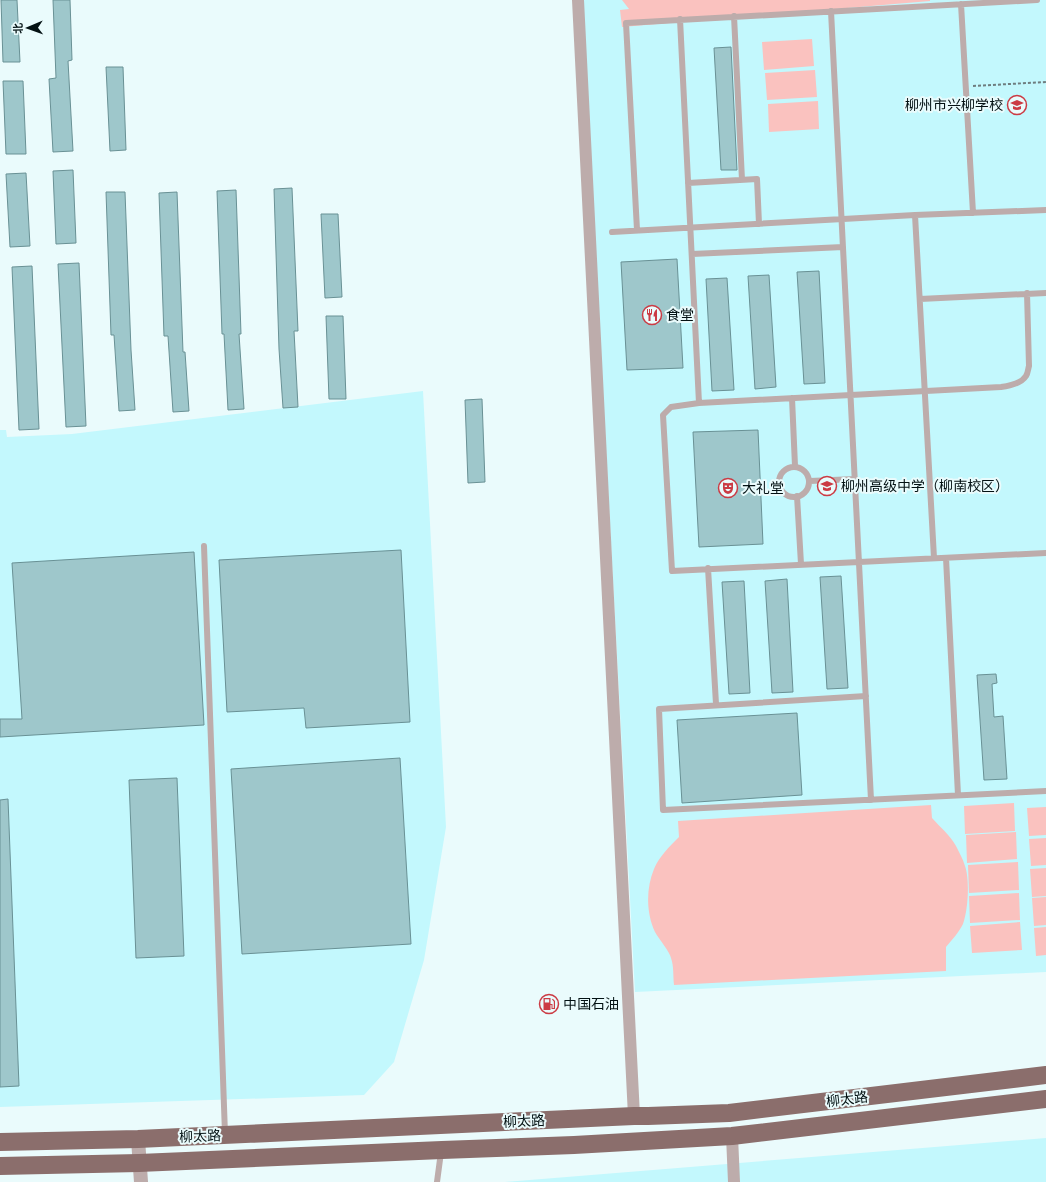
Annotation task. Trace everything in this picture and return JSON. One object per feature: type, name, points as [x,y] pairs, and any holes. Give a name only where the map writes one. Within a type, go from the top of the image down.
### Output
[{"type":"main road","name":"柳太路","points":[[0,1142],[225,1135],[730,1113],[1046,1075]]},
{"type":"main road","name":"柳太路","points":[[0,1166],[139,1163],[574,1145],[732,1136],[1046,1099]]},
{"type":"street","points":[[578,0],[634,1116]]},
{"type":"street","points":[[732,1136],[734,1182]]},
{"type":"street","points":[[138,1138],[141,1182]]},
{"type":"lane","points":[[637,230],[626,22],[1037,0]]},
{"type":"lane","points":[[961,4],[973,213]]},
{"type":"lane","points":[[831,11],[871,800]]},
{"type":"lane","points":[[734,16],[742,180]]},
{"type":"lane","points":[[680,19],[699,403]]},
{"type":"lane","points":[[688,183],[757,179],[759,224]]},
{"type":"lane","points":[[612,232],[916,215],[1046,210]]},
{"type":"lane","points":[[916,215],[934,558]]},
{"type":"lane","points":[[692,254],[843,247]]},
{"type":"lane","points":[[920,299],[1046,292]]},
{"type":"lane","points":[[1027,294],[1030,355],[1029,366],[1026,376],[1020,382],[1012,385],[1001,388],[699,403],[671,407],[663,416],[672,571],[708,568],[1046,554]]},
{"type":"lane","points":[[792,398],[795,466]]},
{"type":"lane","points":[[795,466],[804,470],[810,481],[805,492],[797,496],[786,494],[780,487],[779,482],[780,477],[786,469],[795,466]]},
{"type":"lane","points":[[810,481],[855,479]]},
{"type":"lane","points":[[797,496],[801,564]]},
{"type":"lane","points":[[204,546],[225,1135]]},
{"type":"lane","points":[[946,558],[958,795]]},
{"type":"lane","points":[[708,568],[716,704]]},
{"type":"lane","points":[[866,696],[716,704],[659,709],[663,810],[1046,791]]},
{"type":"lane","points":[[436,1182],[442,1150]]},
{"type":"path","points":[[966,86],[1046,82]]},
{"type":"shaded area","name":"柳州高级中学（柳南校区）","points":[[582,0],[1046,0],[1046,972],[635,992]]},
{"type":"shaded area","points":[[622,0],[930,1],[622,27],[620,10],[629,9]]},
{"type":"shaded area","points":[[812,39],[814,66],[764,70],[762,42]]},
{"type":"shaded area","points":[[815,70],[817,97],[767,100],[765,73]]},
{"type":"shaded area","points":[[818,101],[819,129],[769,132],[768,104]]},
{"type":"shaded area","points":[[423,391],[446,827],[424,960],[394,1062],[364,1095],[0,1107],[0,430],[6,430],[7,437],[72,434]]},
{"type":"shaded area","points":[[1014,803],[1015,831],[965,834],[964,806]]},
{"type":"shaded area","points":[[931,805],[932,818],[954,842],[964,863],[968,879],[968,895],[965,918],[960,930],[946,947],[946,971],[674,985],[673,968],[670,955],[652,925],[648,892],[651,876],[656,865],[665,852],[679,837],[678,821]]},
{"type":"shaded area","points":[[1046,807],[1046,835],[1029,836],[1027,808]]},
{"type":"shaded area","points":[[1016,832],[1017,859],[967,863],[966,835]]},
{"type":"shaded area","points":[[1046,838],[1046,865],[1031,866],[1029,839]]},
{"type":"shaded area","points":[[1018,862],[1019,890],[969,893],[968,865]]},
{"type":"shaded area","points":[[1046,868],[1046,896],[1032,897],[1030,869]]},
{"type":"shaded area","points":[[1019,893],[1020,920],[970,923],[969,896]]},
{"type":"shaded area","points":[[1046,897],[1046,925],[1034,926],[1032,898]]},
{"type":"shaded area","points":[[1020,922],[1022,950],[972,953],[970,926]]},
{"type":"shaded area","points":[[1046,927],[1046,955],[1036,956],[1034,928]]},
{"type":"shaded area","points":[[1046,1138],[1046,1182],[505,1182]]},
{"type":"building","points":[[1,0],[17,0],[20,62],[3,62]]},
{"type":"building","points":[[53,0],[70,0],[72,60],[68,61],[73,151],[53,152],[49,79],[56,78]]},
{"type":"building","points":[[731,47],[737,170],[721,170],[714,48]]},
{"type":"building","points":[[106,67],[123,67],[126,150],[110,151]]},
{"type":"building","points":[[3,81],[23,81],[26,154],[6,154]]},
{"type":"building","points":[[73,170],[76,243],[56,244],[53,171]]},
{"type":"building","points":[[26,173],[30,246],[10,247],[6,174]]},
{"type":"building","points":[[292,188],[298,331],[294,331],[298,407],[283,408],[279,349],[274,189]]},
{"type":"building","points":[[236,190],[241,334],[239,334],[244,409],[228,410],[224,334],[222,334],[217,191]]},
{"type":"building","points":[[106,192],[125,192],[131,350],[135,410],[119,411],[114,335],[111,335]]},
{"type":"building","points":[[177,192],[183,352],[185,352],[189,411],[173,412],[168,336],[164,336],[159,193]]},
{"type":"building","points":[[321,214],[338,214],[342,297],[325,298]]},
{"type":"building","name":"食堂","points":[[677,259],[683,368],[627,370],[621,262]]},
{"type":"building","points":[[79,263],[86,426],[66,427],[58,264]]},
{"type":"building","points":[[32,266],[39,429],[19,430],[12,267]]},
{"type":"building","points":[[819,271],[825,383],[804,384],[797,272]]},
{"type":"building","points":[[769,275],[776,387],[755,389],[748,276]]},
{"type":"building","points":[[727,278],[734,390],[712,391],[706,279]]},
{"type":"building","points":[[326,316],[343,316],[346,399],[329,399]]},
{"type":"building","points":[[482,399],[485,482],[468,483],[465,400]]},
{"type":"building","name":"大礼堂","points":[[758,430],[763,544],[699,547],[693,432]]},
{"type":"building","points":[[401,550],[410,722],[306,728],[304,708],[227,712],[219,560]]},
{"type":"building","points":[[194,552],[204,725],[0,737],[0,719],[22,719],[12,563]]},
{"type":"building","points":[[841,576],[848,688],[827,689],[820,577]]},
{"type":"building","points":[[787,579],[793,692],[772,693],[765,581]]},
{"type":"building","points":[[744,581],[750,693],[729,694],[722,582]]},
{"type":"building","points":[[996,674],[997,683],[992,684],[994,717],[1003,716],[1007,779],[984,780],[977,675]]},
{"type":"building","points":[[797,713],[802,795],[682,803],[677,720]]},
{"type":"building","points":[[400,758],[411,944],[242,954],[231,769]]},
{"type":"building","points":[[177,778],[184,956],[136,958],[129,780]]},
{"type":"building","points":[[8,799],[19,1086],[0,1087],[0,800]]},
{"type":"place","name":"柳州市兴柳学校","points":[[1017,105]]},
{"type":"place","name":"食堂","points":[[652,315]]},
{"type":"place","name":"柳州高级中学（柳南校区）","points":[[827,486]]},
{"type":"place","name":"大礼堂","points":[[728,488]]},
{"type":"place","name":"中国石油","points":[[549,1004]]}]
